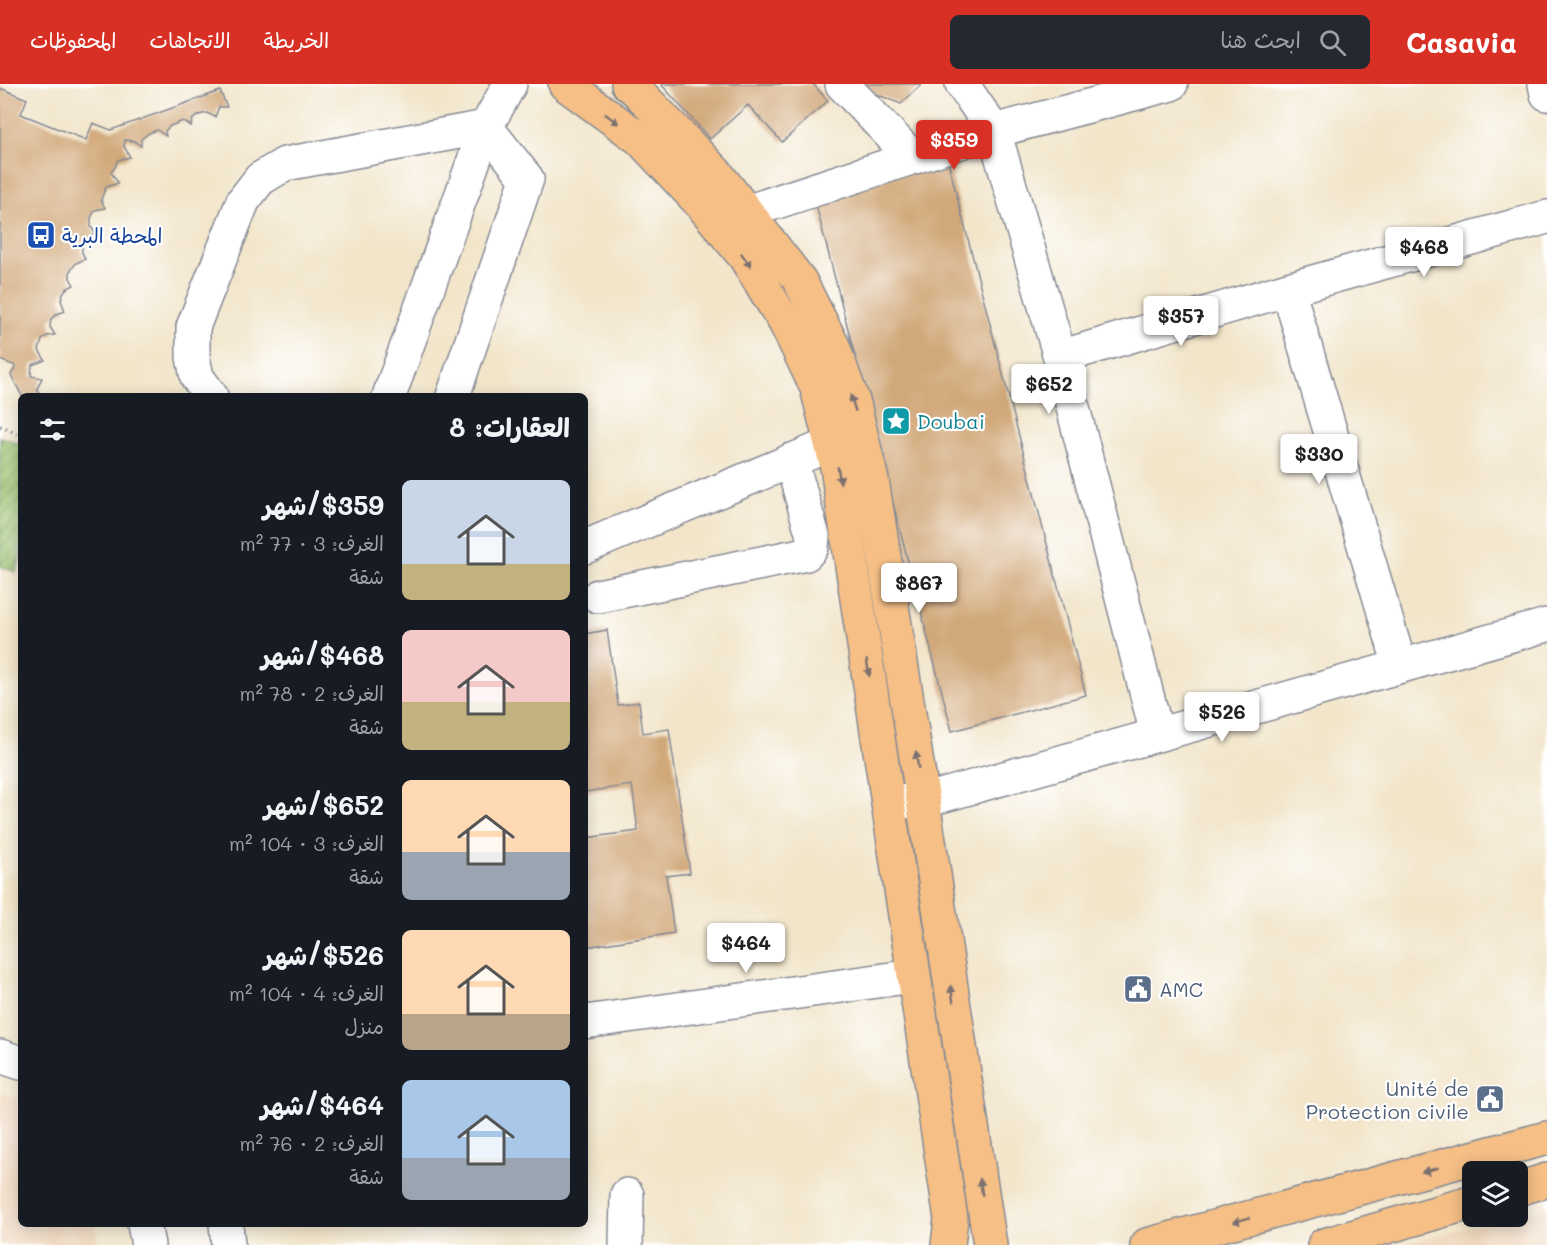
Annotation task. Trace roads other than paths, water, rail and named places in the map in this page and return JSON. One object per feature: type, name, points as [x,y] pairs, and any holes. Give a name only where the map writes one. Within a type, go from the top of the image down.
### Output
[{"type":"main road","points":[[565,84],[640,139],[702,205],[734,220],[800,281],[833,346],[854,404],[872,480],[990,1245]]},
{"type":"main road","points":[[628,84],[718,175],[745,257],[786,324],[817,387],[837,466],[951,1219],[948,1245]]},
{"type":"main road","points":[[1147,1245],[1547,1138]]},
{"type":"main road","points":[[1528,1186],[1547,1180]]},
{"type":"main road","points":[[1324,1245],[1462,1205]]},
{"type":"street","points":[[390,393],[486,127],[510,84]]},
{"type":"street","points":[[842,84],[912,157]]},
{"type":"street","points":[[963,84],[994,131],[1060,357],[1157,734]]},
{"type":"street","points":[[734,220],[912,157],[994,131],[1171,84]]},
{"type":"street","points":[[1545,84],[1547,94]]},
{"type":"street","points":[[209,393],[197,377],[193,357],[193,327],[243,201],[260,179],[285,164],[486,127]]},
{"type":"street","points":[[454,393],[527,179],[486,127]]},
{"type":"street","points":[[1060,357],[1288,289],[1547,217]]},
{"type":"street","points":[[1288,289],[1400,666]]},
{"type":"street","points":[[588,546],[831,444]]},
{"type":"street","points":[[598,596],[806,554],[812,547],[813,536],[790,460]]},
{"type":"street","points":[[888,802],[923,801],[1547,625]]},
{"type":"street","points":[[588,1022],[913,976]]},
{"type":"street","points":[[0,1056],[18,1062]]},
{"type":"street","points":[[626,1245],[627,1195]]},
{"type":"street","points":[[145,1227],[148,1245]]},
{"type":"street","points":[[226,1227],[228,1245]]},
{"type":"place","name":"المحطة البرية","points":[[41,235]]},
{"type":"place","name":"Doubai","points":[[896,421]]},
{"type":"place","name":"AMC","points":[[1138,989]]},
{"type":"place","name":"Unité de Protection civile","points":[[1490,1099]]}]
